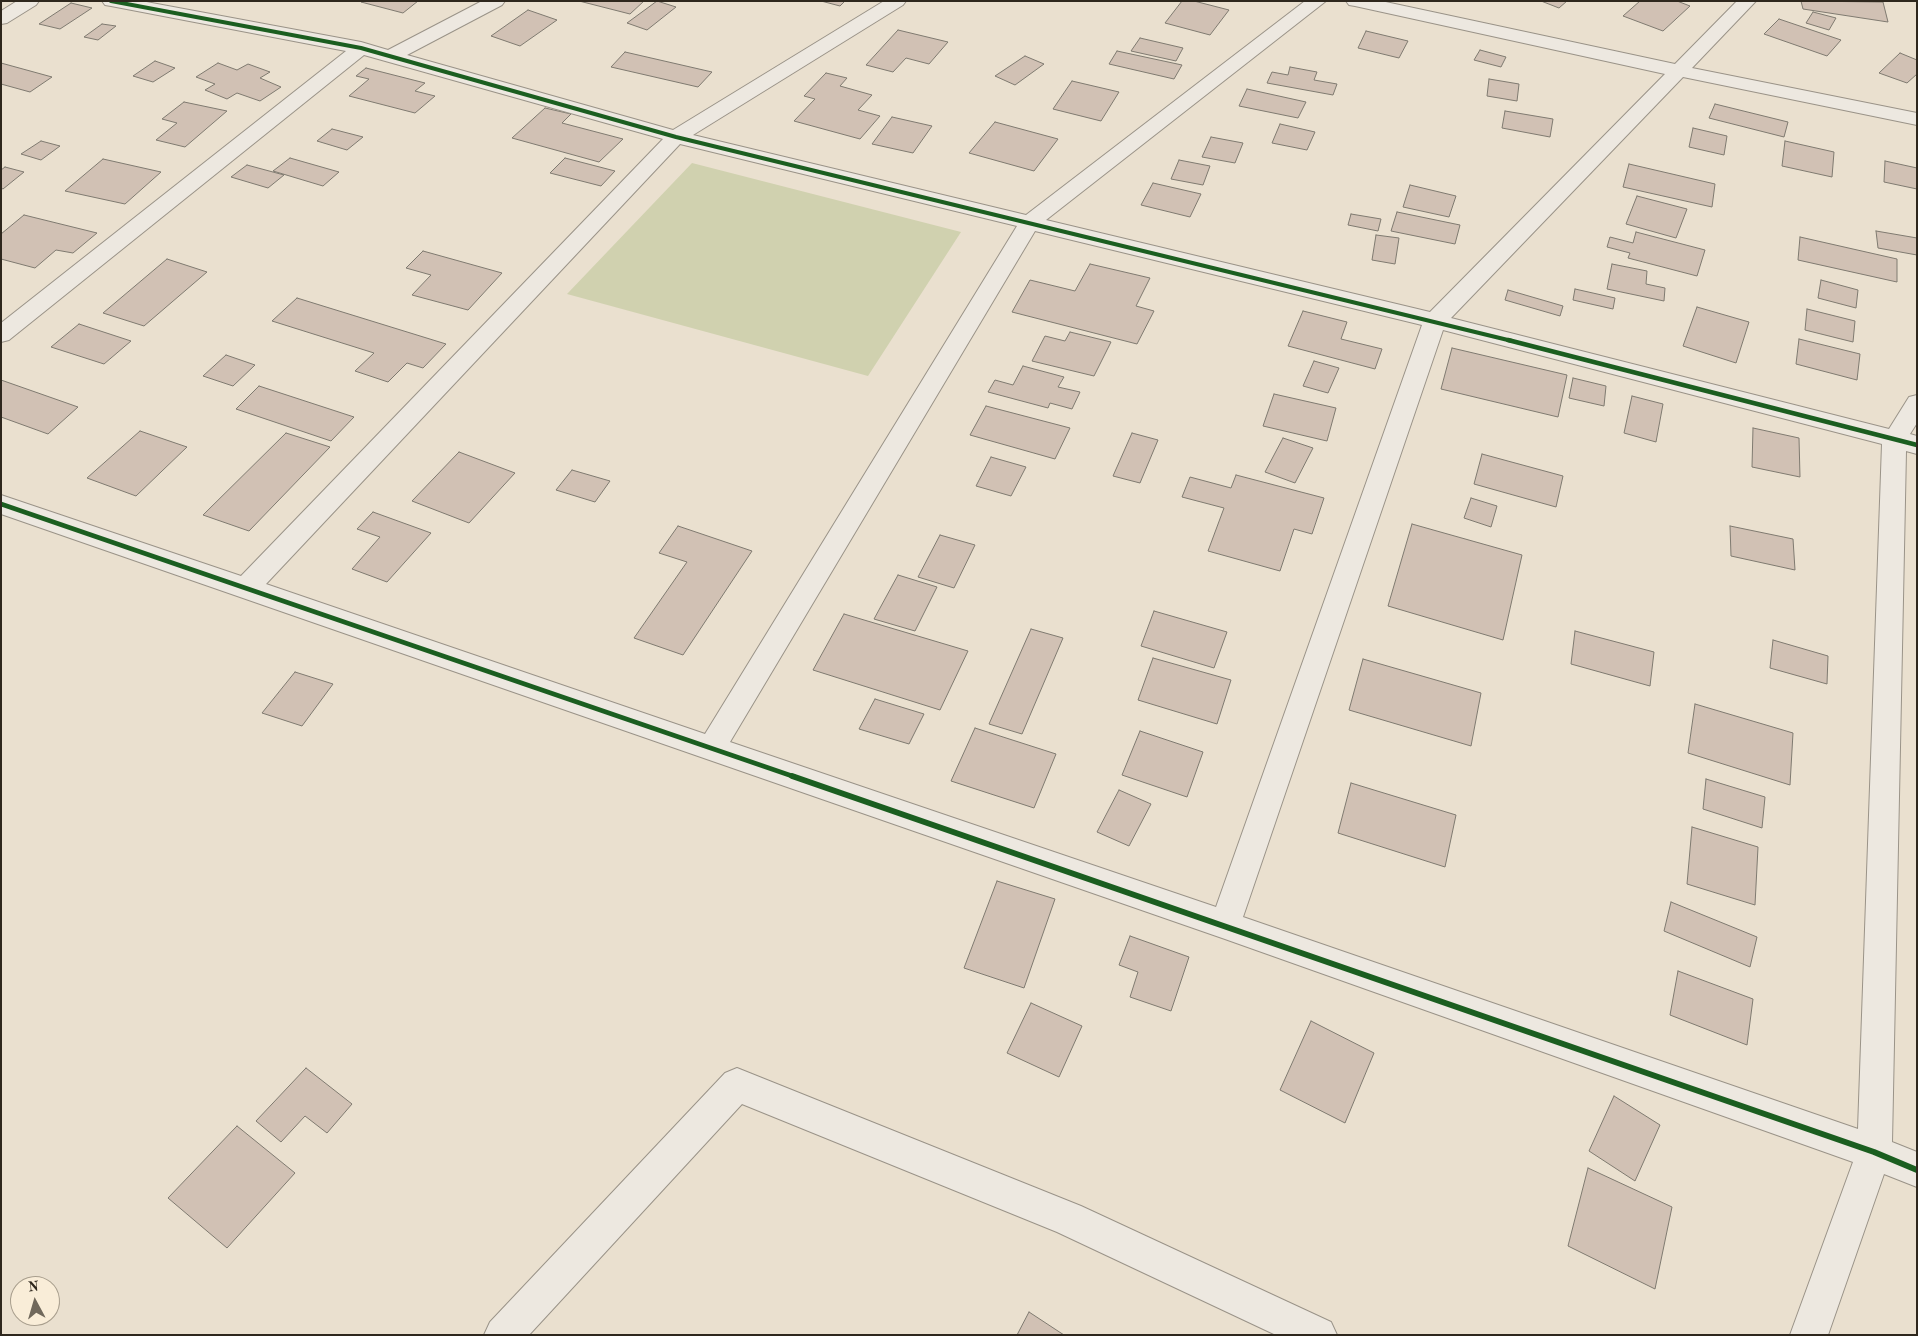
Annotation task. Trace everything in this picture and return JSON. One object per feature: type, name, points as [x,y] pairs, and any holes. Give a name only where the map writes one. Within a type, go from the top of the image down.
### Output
[{"type":"street","points":[[1,20],[30,1]]},
{"type":"street","points":[[111,1],[361,48],[676,137],[1435,321],[1906,442]]},
{"type":"street","points":[[391,56],[496,1]]},
{"type":"street","points":[[247,587],[676,137],[897,1]]},
{"type":"street","points":[[712,747],[1029,223],[1317,1]]},
{"type":"street","points":[[1355,1],[1679,71],[1917,119]]},
{"type":"street","points":[[1225,925],[1435,321],[1747,1]]},
{"type":"street","points":[[1,335],[361,48]]},
{"type":"street","points":[[1809,1335],[1874,1152],[1906,442],[1917,403]]},
{"type":"street","points":[[1,504],[247,587],[1225,925],[1874,1152],[1917,1170]]},
{"type":"street","points":[[503,1335],[737,1085],[1068,1219],[1318,1335]]},
{"type":"green space","points":[[692,163],[961,232],[868,376],[567,294]]},
{"type":"building","points":[[418,1],[403,13],[361,2]]},
{"type":"building","points":[[579,1],[644,1],[630,14]]},
{"type":"building","points":[[657,1],[676,7],[647,30],[627,23]]},
{"type":"building","points":[[821,1],[845,1],[840,6]]},
{"type":"building","points":[[1182,1],[1194,1],[1229,10],[1210,35],[1165,23]]},
{"type":"building","points":[[1541,1],[1567,1],[1559,8]]},
{"type":"building","points":[[1640,1],[1677,1],[1690,6],[1663,31],[1623,16]]},
{"type":"building","points":[[1801,1],[1883,2],[1888,22],[1803,9]]},
{"type":"building","points":[[71,3],[92,8],[60,29],[39,24]]},
{"type":"building","points":[[528,10],[557,20],[520,46],[491,36]]},
{"type":"building","points":[[1813,12],[1836,18],[1829,30],[1806,23]]},
{"type":"building","points":[[1779,19],[1841,40],[1827,56],[1764,34]]},
{"type":"building","points":[[102,24],[116,26],[98,40],[84,37]]},
{"type":"building","points":[[898,30],[948,42],[929,64],[906,58],[893,72],[866,65]]},
{"type":"building","points":[[1366,31],[1408,41],[1399,58],[1358,48]]},
{"type":"building","points":[[1140,38],[1183,48],[1176,61],[1131,51]]},
{"type":"building","points":[[1480,50],[1506,57],[1501,67],[1474,60]]},
{"type":"building","points":[[1117,51],[1182,65],[1174,79],[1109,64]]},
{"type":"building","points":[[625,52],[712,72],[698,87],[611,67]]},
{"type":"building","points":[[1900,53],[1917,60],[1917,74],[1907,83],[1879,73]]},
{"type":"building","points":[[1025,56],[1044,64],[1015,85],[995,76]]},
{"type":"building","points":[[155,61],[175,68],[153,82],[133,76]]},
{"type":"building","points":[[1,63],[52,77],[30,92],[1,84]]},
{"type":"building","points":[[218,63],[237,70],[248,64],[270,72],[260,78],[281,87],[260,101],[237,93],[227,99],[205,90],[215,84],[196,77]]},
{"type":"building","points":[[1290,67],[1317,72],[1314,80],[1337,84],[1333,95],[1267,83],[1272,72],[1288,75]]},
{"type":"building","points":[[366,68],[425,83],[415,91],[435,96],[415,113],[349,96],[369,79],[356,76]]},
{"type":"building","points":[[826,73],[847,78],[840,86],[872,95],[858,110],[880,116],[860,139],[794,121],[815,99],[804,96]]},
{"type":"building","points":[[1489,79],[1519,84],[1517,101],[1487,96]]},
{"type":"building","points":[[1072,81],[1119,92],[1101,121],[1053,109]]},
{"type":"building","points":[[1247,89],[1306,102],[1298,118],[1239,106]]},
{"type":"building","points":[[184,102],[227,111],[185,147],[156,140],[177,123],[162,119]]},
{"type":"building","points":[[1715,104],[1788,122],[1784,137],[1709,118]]},
{"type":"building","points":[[545,108],[571,114],[562,123],[623,139],[599,162],[512,138]]},
{"type":"building","points":[[1505,111],[1553,119],[1550,137],[1502,128]]},
{"type":"building","points":[[892,117],[932,126],[913,153],[872,144]]},
{"type":"building","points":[[995,122],[1058,139],[1034,171],[969,153]]},
{"type":"building","points":[[1280,124],[1315,132],[1307,150],[1272,143]]},
{"type":"building","points":[[1693,128],[1727,136],[1724,155],[1689,147]]},
{"type":"building","points":[[332,129],[363,137],[347,150],[317,141]]},
{"type":"building","points":[[1211,137],[1243,143],[1235,163],[1202,157]]},
{"type":"building","points":[[41,141],[60,146],[41,160],[21,154]]},
{"type":"building","points":[[1785,141],[1834,152],[1832,177],[1782,166]]},
{"type":"building","points":[[290,158],[339,172],[323,186],[273,171]]},
{"type":"building","points":[[565,158],[615,171],[601,186],[550,173]]},
{"type":"building","points":[[103,159],[161,172],[125,204],[65,191]]},
{"type":"building","points":[[1179,160],[1210,166],[1203,185],[1171,179]]},
{"type":"building","points":[[1885,161],[1917,168],[1917,189],[1884,182]]},
{"type":"building","points":[[1629,164],[1715,184],[1712,207],[1623,187]]},
{"type":"building","points":[[247,165],[284,175],[268,188],[231,177]]},
{"type":"building","points":[[5,167],[24,172],[3,189],[1,188],[1,170]]},
{"type":"building","points":[[1153,183],[1201,194],[1190,217],[1141,205]]},
{"type":"building","points":[[1410,185],[1456,196],[1449,217],[1403,207]]},
{"type":"building","points":[[1637,196],[1687,209],[1676,238],[1626,224]]},
{"type":"building","points":[[1397,212],[1460,225],[1455,244],[1391,231]]},
{"type":"building","points":[[1351,214],[1381,219],[1378,231],[1348,225]]},
{"type":"building","points":[[24,215],[97,233],[73,253],[56,250],[35,268],[1,259],[1,234]]},
{"type":"building","points":[[1876,231],[1917,238],[1917,255],[1878,248]]},
{"type":"building","points":[[1636,232],[1705,250],[1697,276],[1628,258],[1630,253],[1607,247],[1610,237],[1633,243]]},
{"type":"building","points":[[1376,235],[1399,238],[1395,264],[1372,260]]},
{"type":"building","points":[[1800,237],[1897,259],[1897,282],[1798,260]]},
{"type":"building","points":[[423,251],[502,273],[468,310],[412,295],[431,275],[406,268]]},
{"type":"building","points":[[167,259],[207,272],[144,326],[103,313]]},
{"type":"building","points":[[1090,264],[1150,278],[1136,306],[1154,311],[1137,344],[1012,312],[1030,280],[1075,291]]},
{"type":"building","points":[[1612,264],[1647,271],[1646,284],[1665,288],[1664,301],[1607,289]]},
{"type":"building","points":[[1821,280],[1858,290],[1856,308],[1818,298]]},
{"type":"building","points":[[1575,289],[1615,298],[1613,309],[1573,300]]},
{"type":"building","points":[[1508,290],[1563,306],[1560,316],[1505,300]]},
{"type":"building","points":[[297,298],[446,344],[423,368],[407,363],[388,382],[355,371],[374,353],[272,321]]},
{"type":"building","points":[[1697,307],[1749,322],[1736,363],[1683,346]]},
{"type":"building","points":[[1807,309],[1855,321],[1853,342],[1805,330]]},
{"type":"building","points":[[1303,311],[1347,322],[1341,339],[1382,349],[1375,369],[1288,346]]},
{"type":"building","points":[[79,324],[131,341],[104,364],[51,347]]},
{"type":"building","points":[[1070,332],[1111,342],[1094,376],[1032,361],[1045,336],[1065,341]]},
{"type":"building","points":[[1799,339],[1860,354],[1857,380],[1796,364]]},
{"type":"building","points":[[1452,348],[1567,375],[1558,417],[1441,389]]},
{"type":"building","points":[[226,355],[255,365],[233,386],[203,376]]},
{"type":"building","points":[[1314,361],[1339,368],[1328,393],[1303,386]]},
{"type":"building","points":[[1023,366],[1064,377],[1058,387],[1080,392],[1072,409],[1050,403],[1048,408],[988,392],[995,380],[1013,385]]},
{"type":"building","points":[[1573,378],[1606,386],[1604,406],[1569,398]]},
{"type":"building","points":[[1,380],[78,407],[48,434],[1,417]]},
{"type":"building","points":[[259,386],[354,417],[331,441],[236,409]]},
{"type":"building","points":[[1274,394],[1336,408],[1327,441],[1263,426]]},
{"type":"building","points":[[1632,396],[1663,404],[1656,442],[1624,433]]},
{"type":"building","points":[[986,406],[1070,428],[1055,459],[970,435]]},
{"type":"building","points":[[1753,428],[1799,438],[1800,477],[1752,467]]},
{"type":"building","points":[[140,431],[187,447],[136,496],[87,478]]},
{"type":"building","points":[[286,433],[330,447],[249,531],[203,515]]},
{"type":"building","points":[[1132,433],[1158,440],[1140,483],[1113,476]]},
{"type":"building","points":[[1283,438],[1313,448],[1295,483],[1265,472]]},
{"type":"building","points":[[459,452],[515,473],[469,523],[412,501]]},
{"type":"building","points":[[1482,454],[1563,476],[1556,507],[1474,484]]},
{"type":"building","points":[[991,457],[1026,467],[1011,496],[976,486]]},
{"type":"building","points":[[572,470],[610,481],[595,502],[556,490]]},
{"type":"building","points":[[1236,475],[1324,498],[1312,534],[1294,529],[1280,571],[1208,551],[1224,508],[1182,497],[1190,477],[1231,488]]},
{"type":"building","points":[[1471,498],[1497,506],[1491,527],[1464,518]]},
{"type":"building","points":[[373,512],[431,533],[387,582],[352,569],[380,537],[357,529]]},
{"type":"building","points":[[1412,524],[1522,555],[1503,640],[1388,606]]},
{"type":"building","points":[[678,526],[752,551],[683,655],[634,638],[687,562],[659,553]]},
{"type":"building","points":[[1730,526],[1793,539],[1795,570],[1731,556]]},
{"type":"building","points":[[940,535],[975,545],[954,588],[918,577]]},
{"type":"building","points":[[898,575],[937,587],[915,631],[874,619]]},
{"type":"building","points":[[1154,611],[1227,632],[1214,668],[1141,646]]},
{"type":"building","points":[[844,614],[968,651],[940,710],[813,670]]},
{"type":"building","points":[[1031,629],[1063,638],[1022,734],[989,724]]},
{"type":"building","points":[[1575,631],[1654,652],[1650,686],[1571,664]]},
{"type":"building","points":[[1773,640],[1828,656],[1827,684],[1770,668]]},
{"type":"building","points":[[1153,658],[1231,680],[1217,724],[1138,700]]},
{"type":"building","points":[[1363,659],[1481,693],[1471,746],[1349,710]]},
{"type":"building","points":[[295,672],[333,684],[302,726],[262,713]]},
{"type":"building","points":[[875,699],[924,714],[909,744],[859,729]]},
{"type":"building","points":[[1695,704],[1793,733],[1790,785],[1688,753]]},
{"type":"building","points":[[975,728],[1056,754],[1034,808],[951,781]]},
{"type":"building","points":[[1140,731],[1203,752],[1187,797],[1122,775]]},
{"type":"building","points":[[1706,779],[1765,797],[1762,828],[1703,809]]},
{"type":"building","points":[[1351,783],[1456,815],[1445,867],[1338,833]]},
{"type":"building","points":[[1119,790],[1151,804],[1129,846],[1097,832]]},
{"type":"building","points":[[1692,827],[1758,847],[1755,905],[1687,884]]},
{"type":"building","points":[[997,881],[1055,899],[1024,988],[964,968]]},
{"type":"building","points":[[1671,902],[1757,937],[1750,967],[1664,931]]},
{"type":"building","points":[[1130,936],[1189,957],[1171,1011],[1130,997],[1138,972],[1119,965]]},
{"type":"building","points":[[1678,971],[1753,999],[1747,1045],[1670,1015]]},
{"type":"building","points":[[1031,1003],[1082,1026],[1059,1077],[1007,1053]]},
{"type":"building","points":[[1311,1021],[1374,1053],[1345,1123],[1280,1090]]},
{"type":"building","points":[[306,1068],[352,1104],[327,1133],[305,1116],[281,1142],[256,1121]]},
{"type":"building","points":[[1614,1096],[1660,1125],[1635,1181],[1589,1151]]},
{"type":"building","points":[[237,1126],[295,1173],[227,1248],[168,1198]]},
{"type":"building","points":[[1588,1168],[1672,1207],[1655,1289],[1568,1246]]},
{"type":"building","points":[[1029,1312],[1064,1335],[1017,1335]]},
{"type":"cycle path","points":[[111,1],[361,48],[676,137],[1435,321],[1917,445]]},
{"type":"cycle path","points":[[1,504],[1225,925],[1874,1152],[1917,1170]]}]
